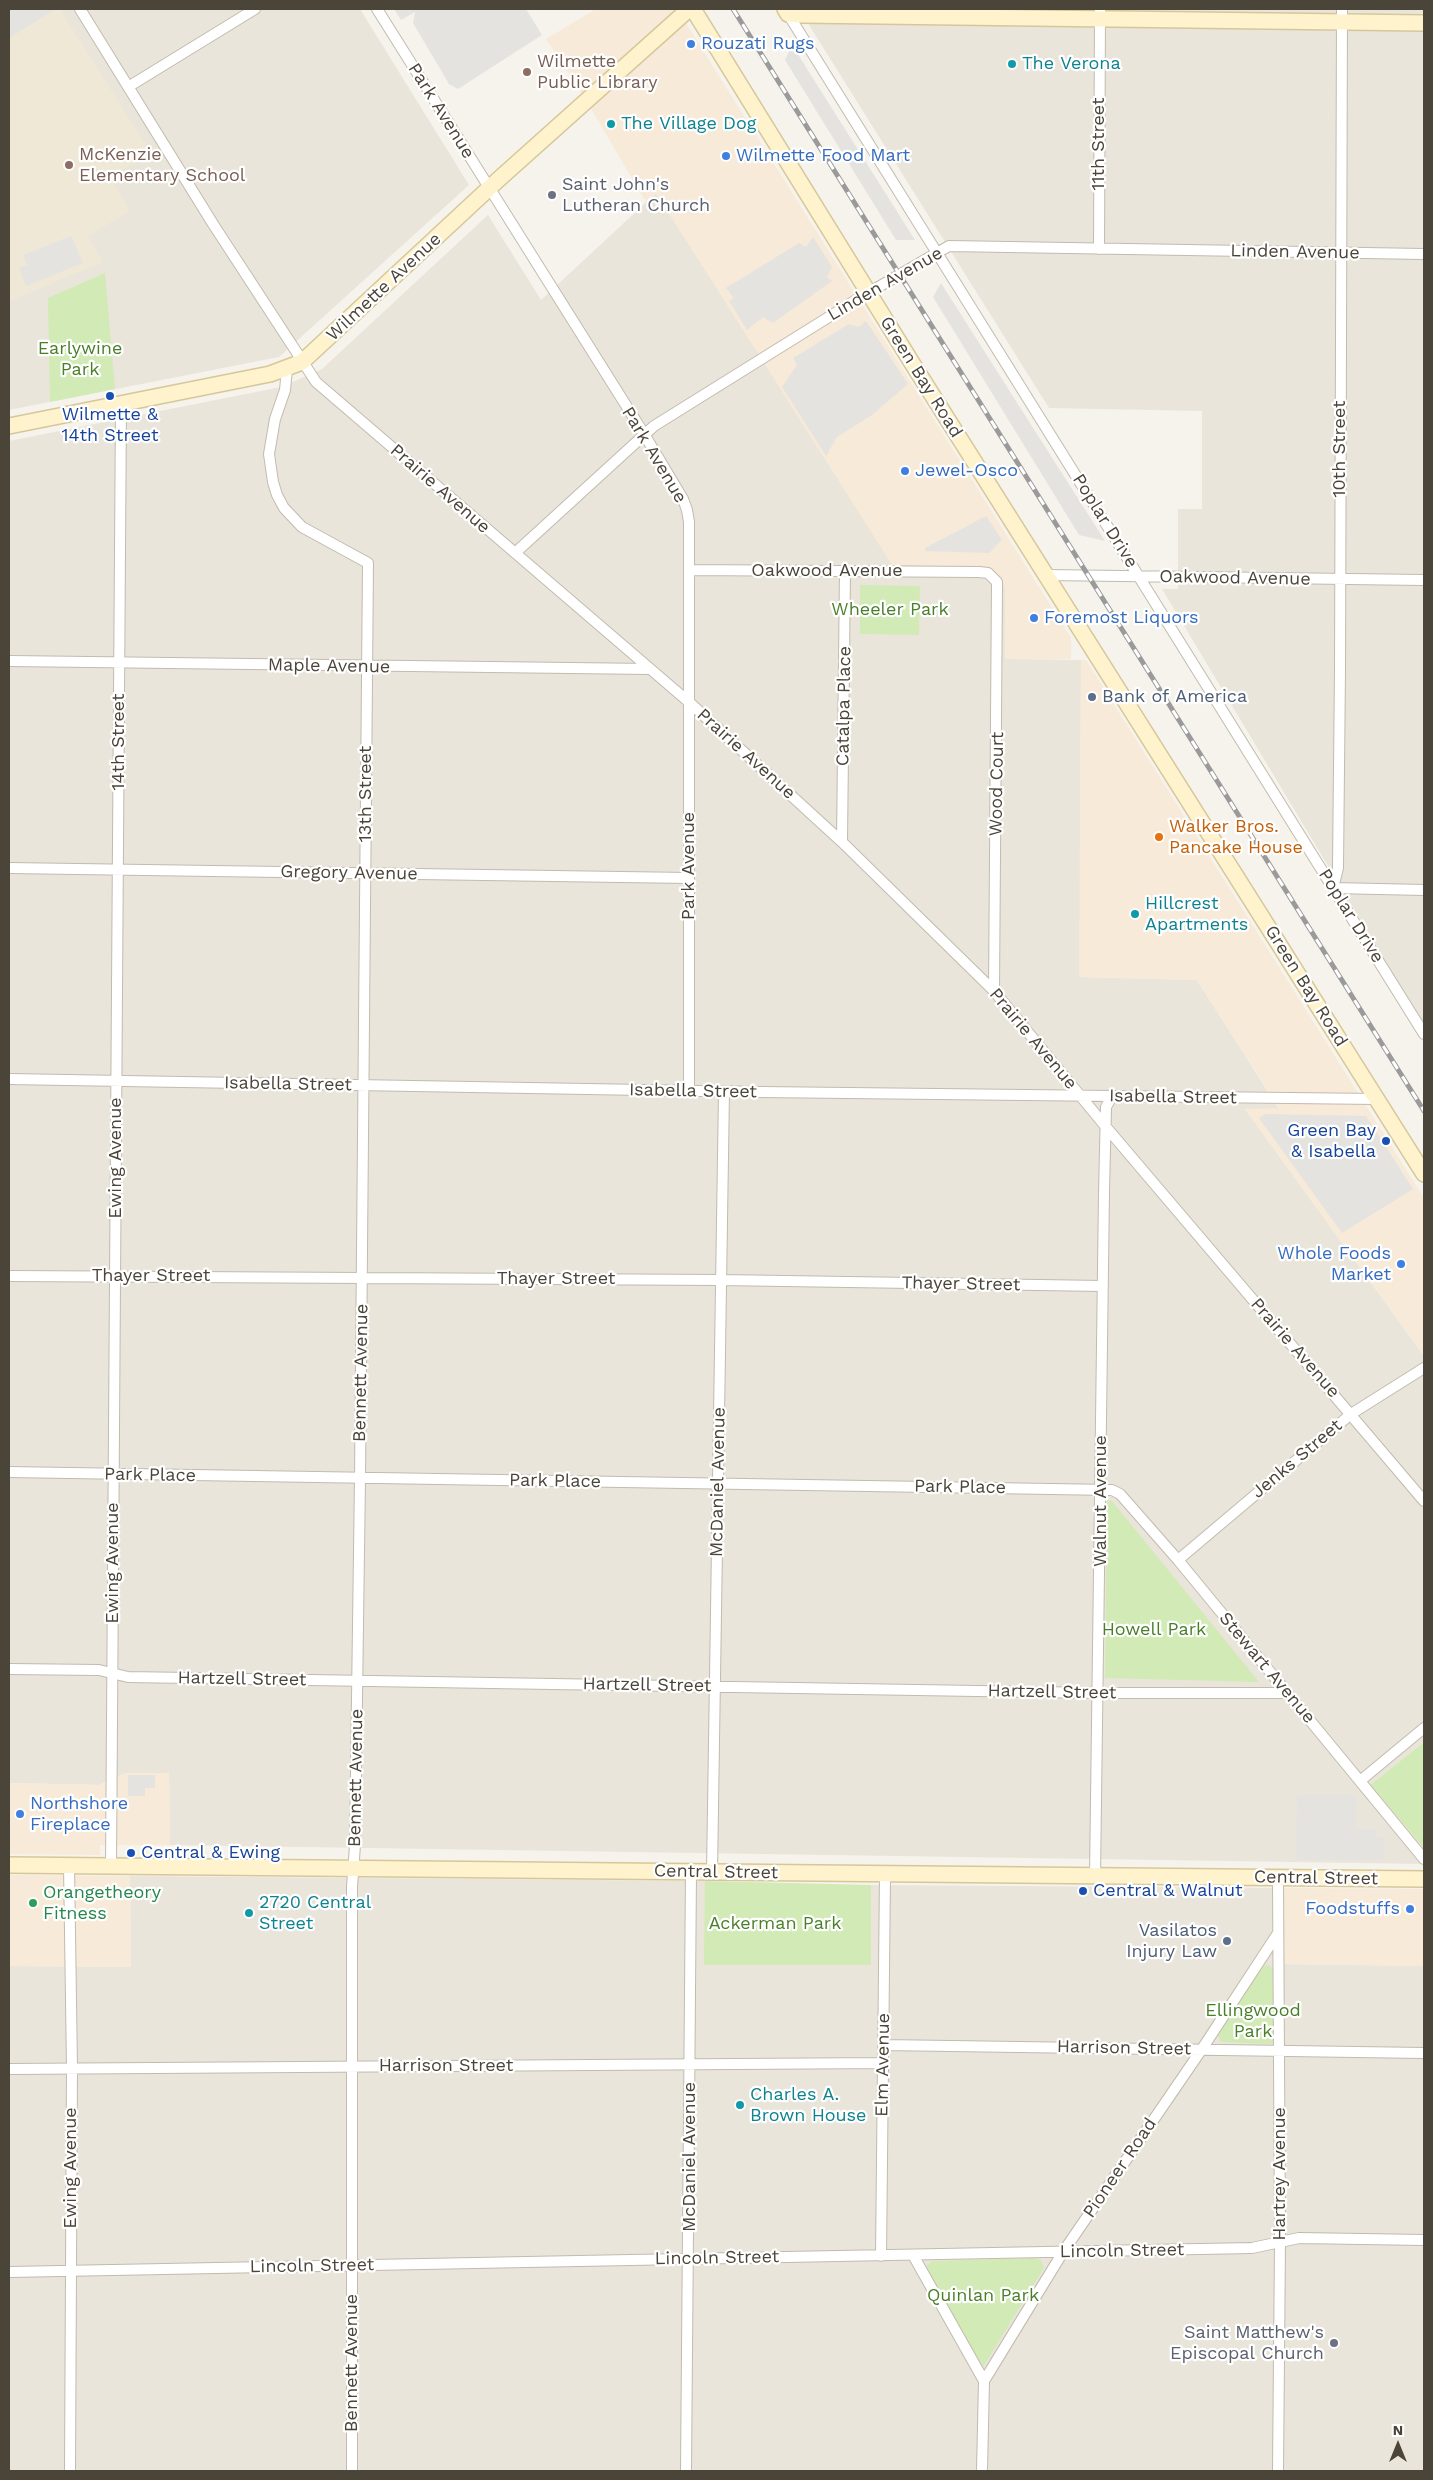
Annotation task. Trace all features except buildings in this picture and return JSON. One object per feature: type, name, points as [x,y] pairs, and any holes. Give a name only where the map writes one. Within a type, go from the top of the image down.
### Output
[{"type":"main road","name":"Wilmette Avenue","points":[[9,426],[287,369],[302,362],[489,189],[689,9]]},
{"type":"main road","name":"Green Bay Road","points":[[694,9],[868,292],[1424,1174]]},
{"type":"main road","points":[[786,12],[862,16],[1100,14],[1342,16],[1424,24]]},
{"type":"main road","name":"Central Street","points":[[9,1865],[1424,1879]]},
{"type":"street","name":"Prairie Avenue","points":[[80,9],[316,382],[690,703],[842,842],[994,992],[1106,1127],[1424,1501]]},
{"type":"street","points":[[128,87],[256,9]]},
{"type":"street","name":"Park Avenue","points":[[377,9],[644,434],[683,499],[687,510],[689,522],[690,703],[689,1091]]},
{"type":"street","name":"Poplar Drive","points":[[786,12],[1424,1034]]},
{"type":"street","name":"11th Street","points":[[1099,249],[1100,14]]},
{"type":"street","name":"10th Street","points":[[1333,888],[1338,868],[1342,16]]},
{"type":"street","name":"Linden Avenue","points":[[515,553],[644,434],[868,292],[949,246],[1424,254]]},
{"type":"street","name":"13th Street","points":[[287,369],[285,390],[275,419],[269,454],[277,495],[284,508],[302,527],[368,563],[364,1085]]},
{"type":"street","name":"14th Street","points":[[117,1080],[121,404]]},
{"type":"street","name":"Oakwood Avenue","points":[[689,570],[979,572],[994,577]]},
{"type":"street","name":"Catalpa Place","points":[[842,842],[846,570]]},
{"type":"street","name":"Oakwood Avenue","points":[[1046,575],[1424,580]]},
{"type":"street","name":"Wood Court","points":[[994,577],[999,589],[994,992]]},
{"type":"street","name":"Maple Avenue","points":[[9,661],[650,669]]},
{"type":"street","name":"Gregory Avenue","points":[[9,868],[689,878]]},
{"type":"street","points":[[1333,888],[1424,890]]},
{"type":"street","name":"Isabella Street","points":[[9,1079],[724,1092],[1378,1100]]},
{"type":"street","name":"Ewing Avenue","points":[[111,1866],[117,1080]]},
{"type":"street","name":"Bennett Avenue","points":[[352,2471],[352,2067],[364,1085]]},
{"type":"street","name":"McDaniel Avenue","points":[[712,1872],[724,1092]]},
{"type":"street","name":"Walnut Avenue","points":[[1095,1876],[1102,1489],[1102,1286],[1106,1107],[1112,1096]]},
{"type":"street","name":"Thayer Street","points":[[9,1276],[721,1280],[1102,1286]]},
{"type":"street","name":"Jenks Street","points":[[1178,1560],[1351,1414],[1424,1368]]},
{"type":"street","name":"Park Place","points":[[9,1472],[1102,1489]]},
{"type":"street","name":"Stewart Avenue","points":[[1102,1489],[1120,1494],[1178,1560],[1424,1859]]},
{"type":"street","name":"Hartzell Street","points":[[9,1668],[99,1670],[128,1677],[1098,1693],[1287,1693]]},
{"type":"street","points":[[1360,1781],[1424,1728]]},
{"type":"street","name":"Ewing Avenue","points":[[69,1865],[72,2068],[70,2471]]},
{"type":"street","name":"McDaniel Avenue","points":[[686,2471],[691,1872]]},
{"type":"street","name":"Elm Avenue","points":[[881,2256],[885,1874]]},
{"type":"street","name":"Hartrey Avenue","points":[[1278,1878],[1280,2242],[1278,2471]]},
{"type":"street","name":"Pioneer Road","points":[[984,2381],[1063,2252],[1202,2049],[1278,1933]]},
{"type":"street","name":"Harrison Street","points":[[883,2046],[1424,2053]]},
{"type":"street","name":"Harrison Street","points":[[9,2069],[883,2063]]},
{"type":"street","name":"Lincoln Street","points":[[9,2272],[1252,2248],[1300,2238],[1424,2240]]},
{"type":"street","points":[[913,2255],[984,2381],[982,2471]]},
{"type":"shaded area","points":[[9,9],[360,9],[469,185],[279,357],[9,410]]},
{"type":"shaded area","name":"McKenzie Elementary School","points":[[9,9],[60,9],[151,153],[110,177],[130,211],[88,236],[103,262],[9,301]]},
{"type":"shaded area","points":[[9,9],[56,9],[9,38]]},
{"type":"shaded area","points":[[394,9],[526,9],[542,35],[458,89],[449,84],[413,23],[415,12],[401,20]]},
{"type":"shaded area","points":[[596,9],[677,9],[1071,638],[1071,659],[1005,659],[1005,589],[1003,580],[993,570],[985,567],[892,565],[656,193],[646,202],[583,95],[546,39]]},
{"type":"shaded area","points":[[799,9],[1424,9],[1424,1026],[1162,589],[1178,589],[1178,509],[1202,509],[1202,411],[1049,408]]},
{"type":"shaded area","points":[[792,45],[915,240],[896,240],[785,60]]},
{"type":"shaded area","points":[[656,193],[770,370],[985,567],[999,574],[1005,589],[1005,659],[1081,660],[1080,977],[1197,980],[1279,1109],[1245,1109],[1424,1356],[1424,1742],[1370,1785],[1424,1848],[1424,1864],[170,1845],[169,1773],[126,1773],[99,1785],[9,1783],[9,441],[281,387],[322,369],[488,215],[541,300]]},
{"type":"shaded area","points":[[71,236],[83,263],[26,286],[19,268],[27,265],[23,255]]},
{"type":"shaded area","points":[[813,237],[832,267],[827,277],[832,281],[773,323],[763,317],[747,330],[729,301],[734,298],[726,288],[799,243],[806,247]]},
{"type":"shaded area","points":[[941,283],[1105,541],[1079,535],[933,297]]},
{"type":"shaded area","points":[[866,321],[908,384],[872,415],[837,437],[826,456],[782,387],[797,365],[793,358],[849,324],[859,327]]},
{"type":"shaded area","points":[[986,516],[1002,540],[989,553],[925,551],[925,548]]},
{"type":"shaded area","points":[[1081,660],[1086,660],[1424,1198],[1424,1356],[1245,1109],[1279,1108],[1197,980],[1079,977]]},
{"type":"shaded area","points":[[1265,1114],[1366,1116],[1413,1189],[1342,1233],[1259,1118]]},
{"type":"shaded area","points":[[126,1773],[169,1773],[170,1845],[100,1845],[100,1855],[9,1854],[9,1783],[99,1785]]},
{"type":"shaded area","points":[[128,1775],[155,1775],[155,1788],[145,1788],[145,1796],[128,1796]]},
{"type":"shaded area","points":[[1297,1795],[1357,1795],[1356,1829],[1376,1829],[1376,1837],[1384,1837],[1384,1860],[1296,1860]]},
{"type":"shaded area","points":[[9,1875],[130,1876],[131,1967],[9,1966]]},
{"type":"shaded area","points":[[130,1876],[705,1881],[705,1965],[870,1965],[871,1885],[1283,1888],[1283,1964],[1424,1966],[1424,2471],[9,2471],[9,1966],[131,1967]]},
{"type":"shaded area","points":[[1283,1888],[1424,1889],[1424,1966],[1283,1964]]},
{"type":"green space","name":"Earlywine Park","points":[[105,273],[115,389],[50,402],[48,298]]},
{"type":"green space","name":"Wheeler Park","points":[[860,585],[920,586],[919,635],[860,634]]},
{"type":"green space","name":"Howell Park","points":[[1107,1500],[1112,1501],[1259,1682],[1105,1678]]},
{"type":"green space","points":[[1424,1742],[1424,1848],[1370,1785]]},
{"type":"green space","name":"Ackerman Park","points":[[705,1881],[871,1885],[871,1965],[704,1965]]},
{"type":"green space","name":"Ellingwood Park","points":[[1267,1965],[1274,1968],[1275,2042],[1270,2044],[1221,2042],[1218,2036],[1220,2031],[1261,1967]]},
{"type":"green space","name":"Quinlan Park","points":[[1034,2258],[1041,2260],[1044,2268],[983,2367],[928,2273],[927,2265],[933,2261]]},
{"type":"railway","points":[[733,9],[1424,1111]]},
{"type":"place","name":"Rouzati Rugs","points":[[691,44]]},
{"type":"place","name":"The Verona","points":[[1012,64]]},
{"type":"place","name":"Wilmette Public Library","points":[[527,72]]},
{"type":"place","name":"The Village Dog","points":[[611,124]]},
{"type":"place","name":"Wilmette Food Mart","points":[[726,156]]},
{"type":"place","name":"McKenzie Elementary School","points":[[69,165]]},
{"type":"place","name":"Saint John's Lutheran Church","points":[[552,195]]},
{"type":"place","name":"Wilmette & 14th Street","points":[[110,396]]},
{"type":"place","name":"Jewel-Osco","points":[[905,471]]},
{"type":"place","name":"Foremost Liquors","points":[[1034,618]]},
{"type":"place","name":"Bank of America","points":[[1092,697]]},
{"type":"place","name":"Walker Bros. Pancake House","points":[[1159,837]]},
{"type":"place","name":"Hillcrest Apartments","points":[[1135,914]]},
{"type":"place","name":"Green Bay & Isabella","points":[[1386,1141]]},
{"type":"place","name":"Whole Foods Market","points":[[1401,1264]]},
{"type":"place","name":"Northshore Fireplace","points":[[20,1814]]},
{"type":"place","name":"Central & Ewing","points":[[131,1853]]},
{"type":"place","name":"Central & Walnut","points":[[1083,1891]]},
{"type":"place","name":"Orangetheory Fitness","points":[[33,1903]]},
{"type":"place","name":"Foodstuffs","points":[[1410,1909]]},
{"type":"place","name":"2720 Central Street","points":[[249,1913]]},
{"type":"place","name":"Vasilatos Injury Law","points":[[1227,1941]]},
{"type":"place","name":"Charles A. Brown House","points":[[740,2105]]},
{"type":"place","name":"Saint Matthew's Episcopal Church","points":[[1334,2343]]}]
